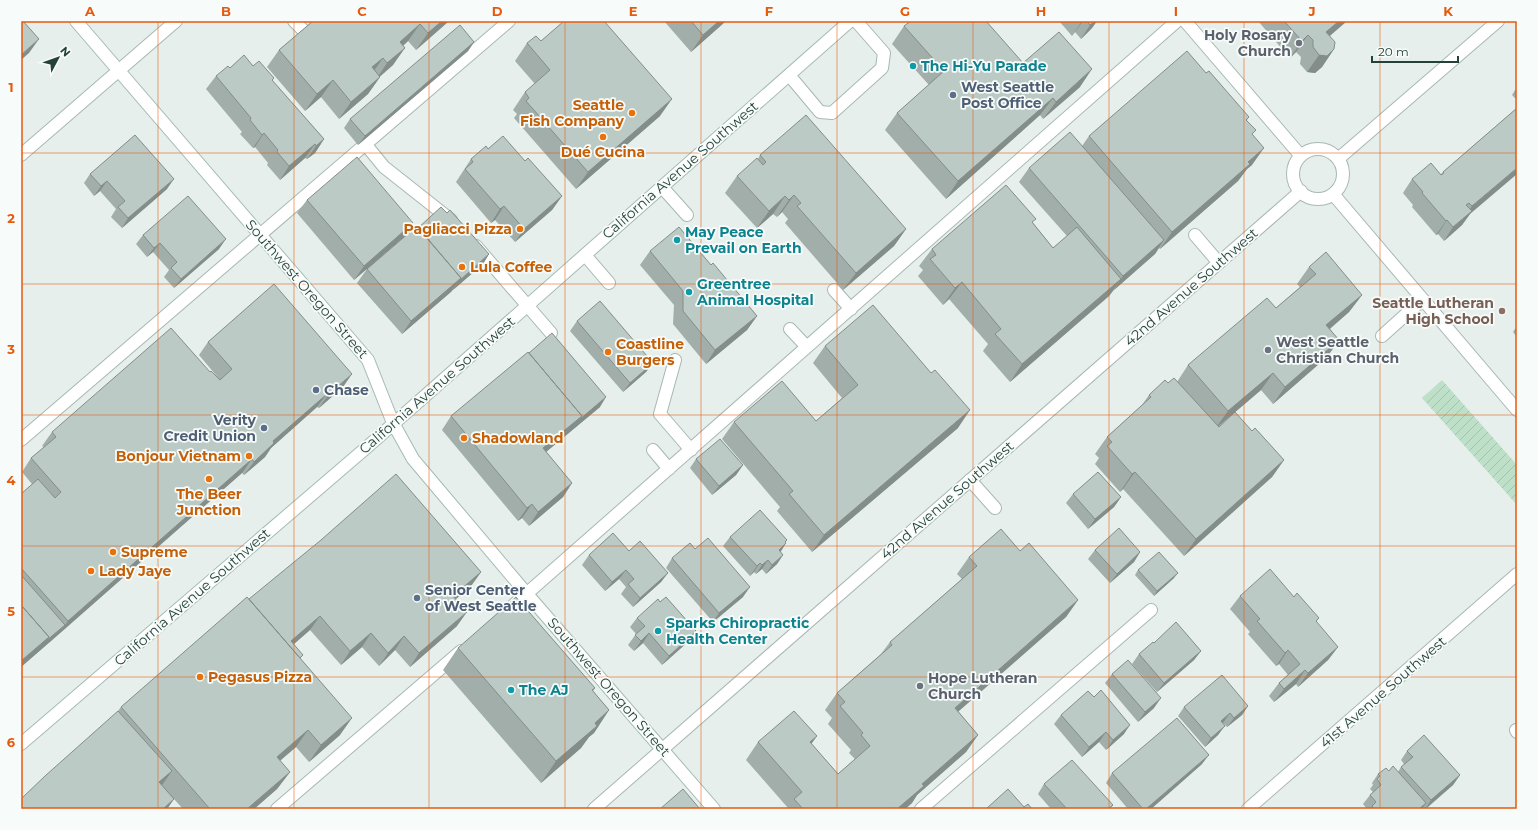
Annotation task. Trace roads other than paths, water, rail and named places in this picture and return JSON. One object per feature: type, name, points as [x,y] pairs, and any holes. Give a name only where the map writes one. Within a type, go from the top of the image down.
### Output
[{"type":"street","name":"Southwest Oregon Street","points":[[76,21],[368,360],[393,423],[413,459],[527,594],[714,809]]},
{"type":"street","points":[[21,155],[176,21]]},
{"type":"street","points":[[294,21],[304,32]]},
{"type":"street","points":[[21,440],[509,21]]},
{"type":"street","name":"California Avenue Southwest","points":[[21,744],[393,423],[850,21]]},
{"type":"street","points":[[789,75],[820,112],[832,113],[882,68],[884,54],[856,21]]},
{"type":"street","points":[[497,620],[1177,21]]},
{"type":"street","points":[[1184,21],[1301,156]]},
{"type":"street","points":[[1338,159],[1498,21]]},
{"type":"street","points":[[366,145],[384,167],[458,226]]},
{"type":"street","points":[[1320,149],[1328,152],[1338,159],[1343,172],[1342,180],[1333,194],[1325,198],[1316,199],[1308,197],[1301,192],[1294,180],[1293,172],[1295,164],[1301,156],[1312,150],[1320,149]]},
{"type":"street","points":[[662,187],[687,214]]},
{"type":"street","name":"42nd Avenue Southwest","points":[[594,809],[1301,192]]},
{"type":"street","points":[[1333,194],[1517,410]]},
{"type":"street","points":[[1195,236],[1219,263]]},
{"type":"street","points":[[468,238],[551,333]]},
{"type":"street","points":[[585,255],[609,283]]},
{"type":"street","points":[[834,290],[851,309]]},
{"type":"street","points":[[1382,336],[1422,300]]},
{"type":"street","points":[[790,329],[807,347]]},
{"type":"street","points":[[675,360],[660,414],[691,450]]},
{"type":"street","points":[[653,450],[669,469]]},
{"type":"street","points":[[970,480],[994,508]]},
{"type":"street","name":"41st Avenue Southwest","points":[[1248,809],[1517,574]]},
{"type":"street","points":[[921,809],[1151,610]]},
{"type":"street","points":[[277,809],[468,645]]},
{"type":"place","name":"Holy Rosary Church","points":[[1299,43]]},
{"type":"place","name":"The Hi-Yu Parade","points":[[913,66]]},
{"type":"place","name":"West Seattle Post Office","points":[[953,95]]},
{"type":"place","name":"Seattle Fish Company","points":[[632,113]]},
{"type":"place","name":"Dué Cucina","points":[[603,137]]},
{"type":"place","name":"Pagliacci Pizza","points":[[520,229]]},
{"type":"place","name":"May Peace Prevail on Earth","points":[[677,240]]},
{"type":"place","name":"Lula Coffee","points":[[462,267]]},
{"type":"place","name":"Greentree Animal Hospital","points":[[689,292]]},
{"type":"place","name":"Seattle Lutheran High School","points":[[1502,311]]},
{"type":"place","name":"West Seattle Christian Church","points":[[1268,350]]},
{"type":"place","name":"Coastline Burgers","points":[[608,352]]},
{"type":"place","name":"Chase","points":[[316,390]]},
{"type":"place","name":"Verity Credit Union","points":[[264,428]]},
{"type":"place","name":"Shadowland","points":[[464,438]]},
{"type":"place","name":"Bonjour Vietnam","points":[[249,456]]},
{"type":"place","name":"The Beer Junction","points":[[209,479]]},
{"type":"place","name":"Supreme","points":[[113,552]]},
{"type":"place","name":"Lady Jaye","points":[[91,571]]},
{"type":"place","name":"Senior Center of West Seattle","points":[[417,598]]},
{"type":"place","name":"Sparks Chiropractic Health Center","points":[[658,631]]},
{"type":"place","name":"Pegasus Pizza","points":[[200,677]]},
{"type":"place","name":"Hope Lutheran Church","points":[[920,686]]},
{"type":"place","name":"The AJ","points":[[511,690]]}]
